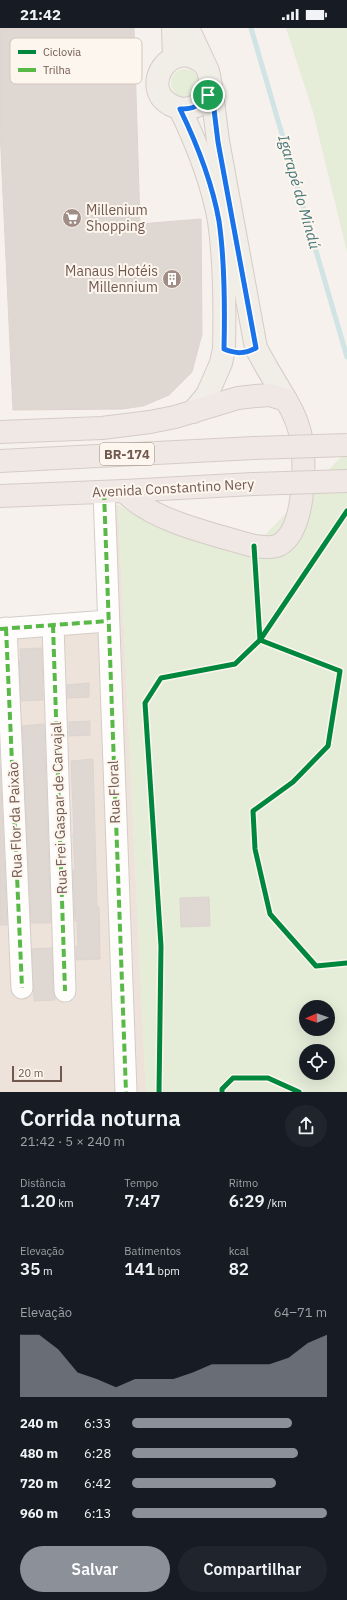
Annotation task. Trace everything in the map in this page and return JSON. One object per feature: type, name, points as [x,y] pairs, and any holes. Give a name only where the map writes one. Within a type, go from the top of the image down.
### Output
[{"type":"highway","points":[[0,432],[102,428],[150,422],[250,396],[270,395],[286,400],[294,413],[302,442],[302,488],[300,509],[294,526],[279,545],[263,547],[254,546],[182,523],[148,510],[114,492]]},
{"type":"highway","name":"BR-174","points":[[0,461],[254,448],[347,445]]},
{"type":"highway","name":"Avenida Constantino Nery","points":[[0,496],[114,492],[253,484],[347,482]]},
{"type":"main road","points":[[173,28],[174,57]]},
{"type":"main road","points":[[188,28],[208,71],[211,85],[218,142],[256,348],[266,368],[286,400]]},
{"type":"main road","points":[[204,64],[193,57],[174,57],[160,70],[158,82],[160,94],[168,104],[180,109],[191,108],[201,103],[208,95],[211,85]]},
{"type":"main road","points":[[180,109],[208,176],[218,220],[223,256],[225,319],[224,349],[221,363],[207,395],[193,412]]},
{"type":"main road","points":[[224,349],[241,353],[249,352],[256,348]]},
{"type":"street","name":"Rua Floral","points":[[114,492],[108,621],[126,1092]]},
{"type":"street","points":[[3,629],[108,621]]},
{"type":"street","name":"Rua Frei Gaspar de Carvajal","points":[[53,626],[65,991]]},
{"type":"street","name":"Rua Flor da Paixão","points":[[3,629],[22,988]]},
{"type":"shaded area","points":[[118,505],[146,1092],[0,1092],[0,622],[103,614],[100,506]]},
{"type":"green space","points":[[286,28],[347,28],[347,252],[313,112]]},
{"type":"green space","points":[[185,69],[195,73],[199,83],[195,93],[185,97],[175,93],[171,83],[175,73]]},
{"type":"green space","points":[[347,451],[347,1092],[146,1092],[118,505],[132,513],[254,546]]},
{"type":"building","name":"Millenium Shopping","points":[[0,28],[134,28],[134,38],[10,38],[10,84],[136,84],[140,224],[201,219],[202,334],[192,372],[169,395],[143,406],[122,409],[13,410],[0,129]]},
{"type":"building","points":[[42,648],[43,700],[21,701],[19,661],[21,661],[20,649]]},
{"type":"building","points":[[89,683],[89,697],[67,698],[67,685]]},
{"type":"building","points":[[90,721],[90,735],[69,736],[69,722]]},
{"type":"building","points":[[44,724],[51,923],[31,923],[22,726]]},
{"type":"building","points":[[93,759],[100,959],[76,960],[76,946],[78,946],[77,921],[75,921],[73,870],[75,869],[71,761]]},
{"type":"building","points":[[0,763],[7,925],[0,925]]},
{"type":"building","points":[[209,897],[210,926],[181,927],[180,898]]},
{"type":"building","points":[[52,948],[53,991],[55,1000],[34,1001],[32,949]]},
{"type":"waterway","name":"Igarapé do Mindú","points":[[251,28],[347,357]]},
{"type":"marked path","points":[[104,492],[126,1092]]},
{"type":"marked path","points":[[0,629],[108,621]]},
{"type":"marked path","points":[[53,625],[65,991]]},
{"type":"marked path","points":[[6,628],[22,988]]},
{"type":"cycle path","points":[[159,1092],[161,946],[145,703],[161,678],[235,664],[260,640],[347,511]]},
{"type":"cycle path","points":[[254,546],[260,640]]},
{"type":"cycle path","points":[[260,640],[340,671],[328,746],[293,782],[253,811],[255,849],[270,914],[316,966],[347,963]]},
{"type":"cycle path","points":[[222,1092],[222,1089],[233,1078],[268,1078],[299,1092]]},
{"type":"place","name":"Millenium Shopping","points":[[72,218]]},
{"type":"place","name":"Manaus Hotéis Millennium","points":[[172,279]]},
{"type":"route","points":[[211,85],[218,142],[256,348],[249,352],[232,352],[224,349],[225,319],[223,256],[218,220],[208,176],[191,132],[180,109],[196,106],[208,95],[211,85]]}]
